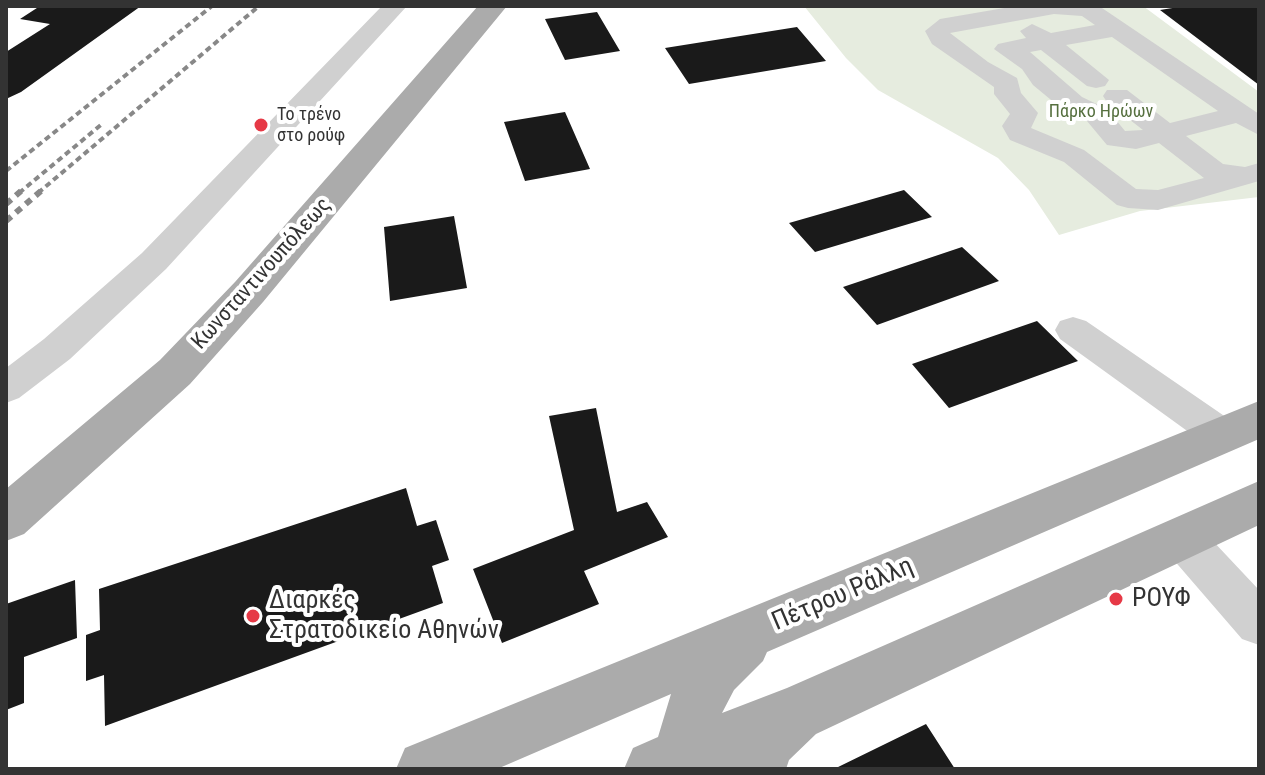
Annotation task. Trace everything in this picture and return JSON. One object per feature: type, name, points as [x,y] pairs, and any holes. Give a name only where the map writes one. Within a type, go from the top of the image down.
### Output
[{"type":"main road","name":"Κωνσταντινουπόλεως","points":[[6,480],[134,373],[222,285],[469,6]]},
{"type":"main road","name":"Κωνσταντινουπόλεως","points":[[6,519],[175,372],[249,292],[493,6]]},
{"type":"main road","name":"Πέτρου Ράλλη","points":[[426,769],[1240,427]]},
{"type":"main road","points":[[673,765],[797,713],[1259,502]]},
{"type":"main road","points":[[673,765],[694,707],[714,670],[755,632]]},
{"type":"main road","points":[[756,769],[766,741],[797,713]]},
{"type":"lane","points":[[6,388],[57,349],[143,271],[395,6]]},
{"type":"lane","points":[[1250,121],[1091,7],[1063,6],[949,24],[937,34],[983,71],[1008,84],[1007,94],[1024,113],[1016,126],[1020,134],[1032,142],[1074,156],[1128,198],[1158,200],[1254,169]]},
{"type":"lane","points":[[1006,15],[1096,90],[1215,172],[1254,169]]},
{"type":"lane","points":[[1118,28],[1007,49],[1032,64],[1042,79],[1096,90],[1180,72]]},
{"type":"lane","points":[[1096,90],[1097,115],[1117,139],[1132,141],[1206,122],[1250,121]]},
{"type":"lane","points":[[1206,122],[1254,169]]},
{"type":"lane","points":[[1159,134],[1205,175],[1206,181],[1197,188]]},
{"type":"lane","points":[[1073,330],[1240,427]]},
{"type":"lane","points":[[1181,537],[1259,623]]},
{"type":"green space","name":"Πάρκο Ηρώων","points":[[804,6],[1143,6],[1259,92],[1259,197],[1140,211],[1059,235],[1029,190],[998,158],[878,90],[846,58]]},
{"type":"building","points":[[40,6],[141,6],[21,92],[6,99],[6,52],[50,24],[20,19]]},
{"type":"building","points":[[1185,6],[1259,6],[1259,85],[1160,10]]},
{"type":"building","points":[[597,12],[620,51],[565,60],[545,19]]},
{"type":"building","points":[[797,27],[826,61],[689,84],[665,48]]},
{"type":"building","points":[[565,112],[590,169],[525,181],[504,122]]},
{"type":"building","points":[[904,190],[932,217],[815,252],[789,223]]},
{"type":"building","points":[[454,216],[467,288],[390,301],[384,227]]},
{"type":"building","points":[[962,247],[999,281],[877,325],[843,287]]},
{"type":"building","points":[[1037,321],[1078,361],[949,408],[912,364]]},
{"type":"building","points":[[596,408],[617,512],[647,502],[668,537],[584,571],[599,604],[502,643],[473,569],[574,530],[549,416]]},
{"type":"building","name":"Διαρκές Στρατοδικείο Αθηνών","points":[[406,488],[417,526],[436,520],[449,560],[432,566],[443,603],[105,726],[104,675],[86,681],[86,635],[100,630],[99,589]]},
{"type":"building","points":[[75,580],[77,638],[24,657],[24,703],[6,710],[6,604]]},
{"type":"building","points":[[926,724],[955,769],[834,769]]},
{"type":"railway","points":[[6,171],[212,6]]},
{"type":"railway","points":[[38,193],[259,6]]},
{"type":"railway","points":[[19,193],[102,124]]},
{"type":"railway","points":[[6,204],[21,191]]},
{"type":"railway","points":[[6,221],[41,191]]},
{"type":"place","name":"Το τρένο στο ρούφ","points":[[261,125]]},
{"type":"place","name":"ΡΟΥΦ","points":[[1116,599]]},
{"type":"place","name":"Διαρκές Στρατοδικείο Αθηνών","points":[[253,616]]}]
